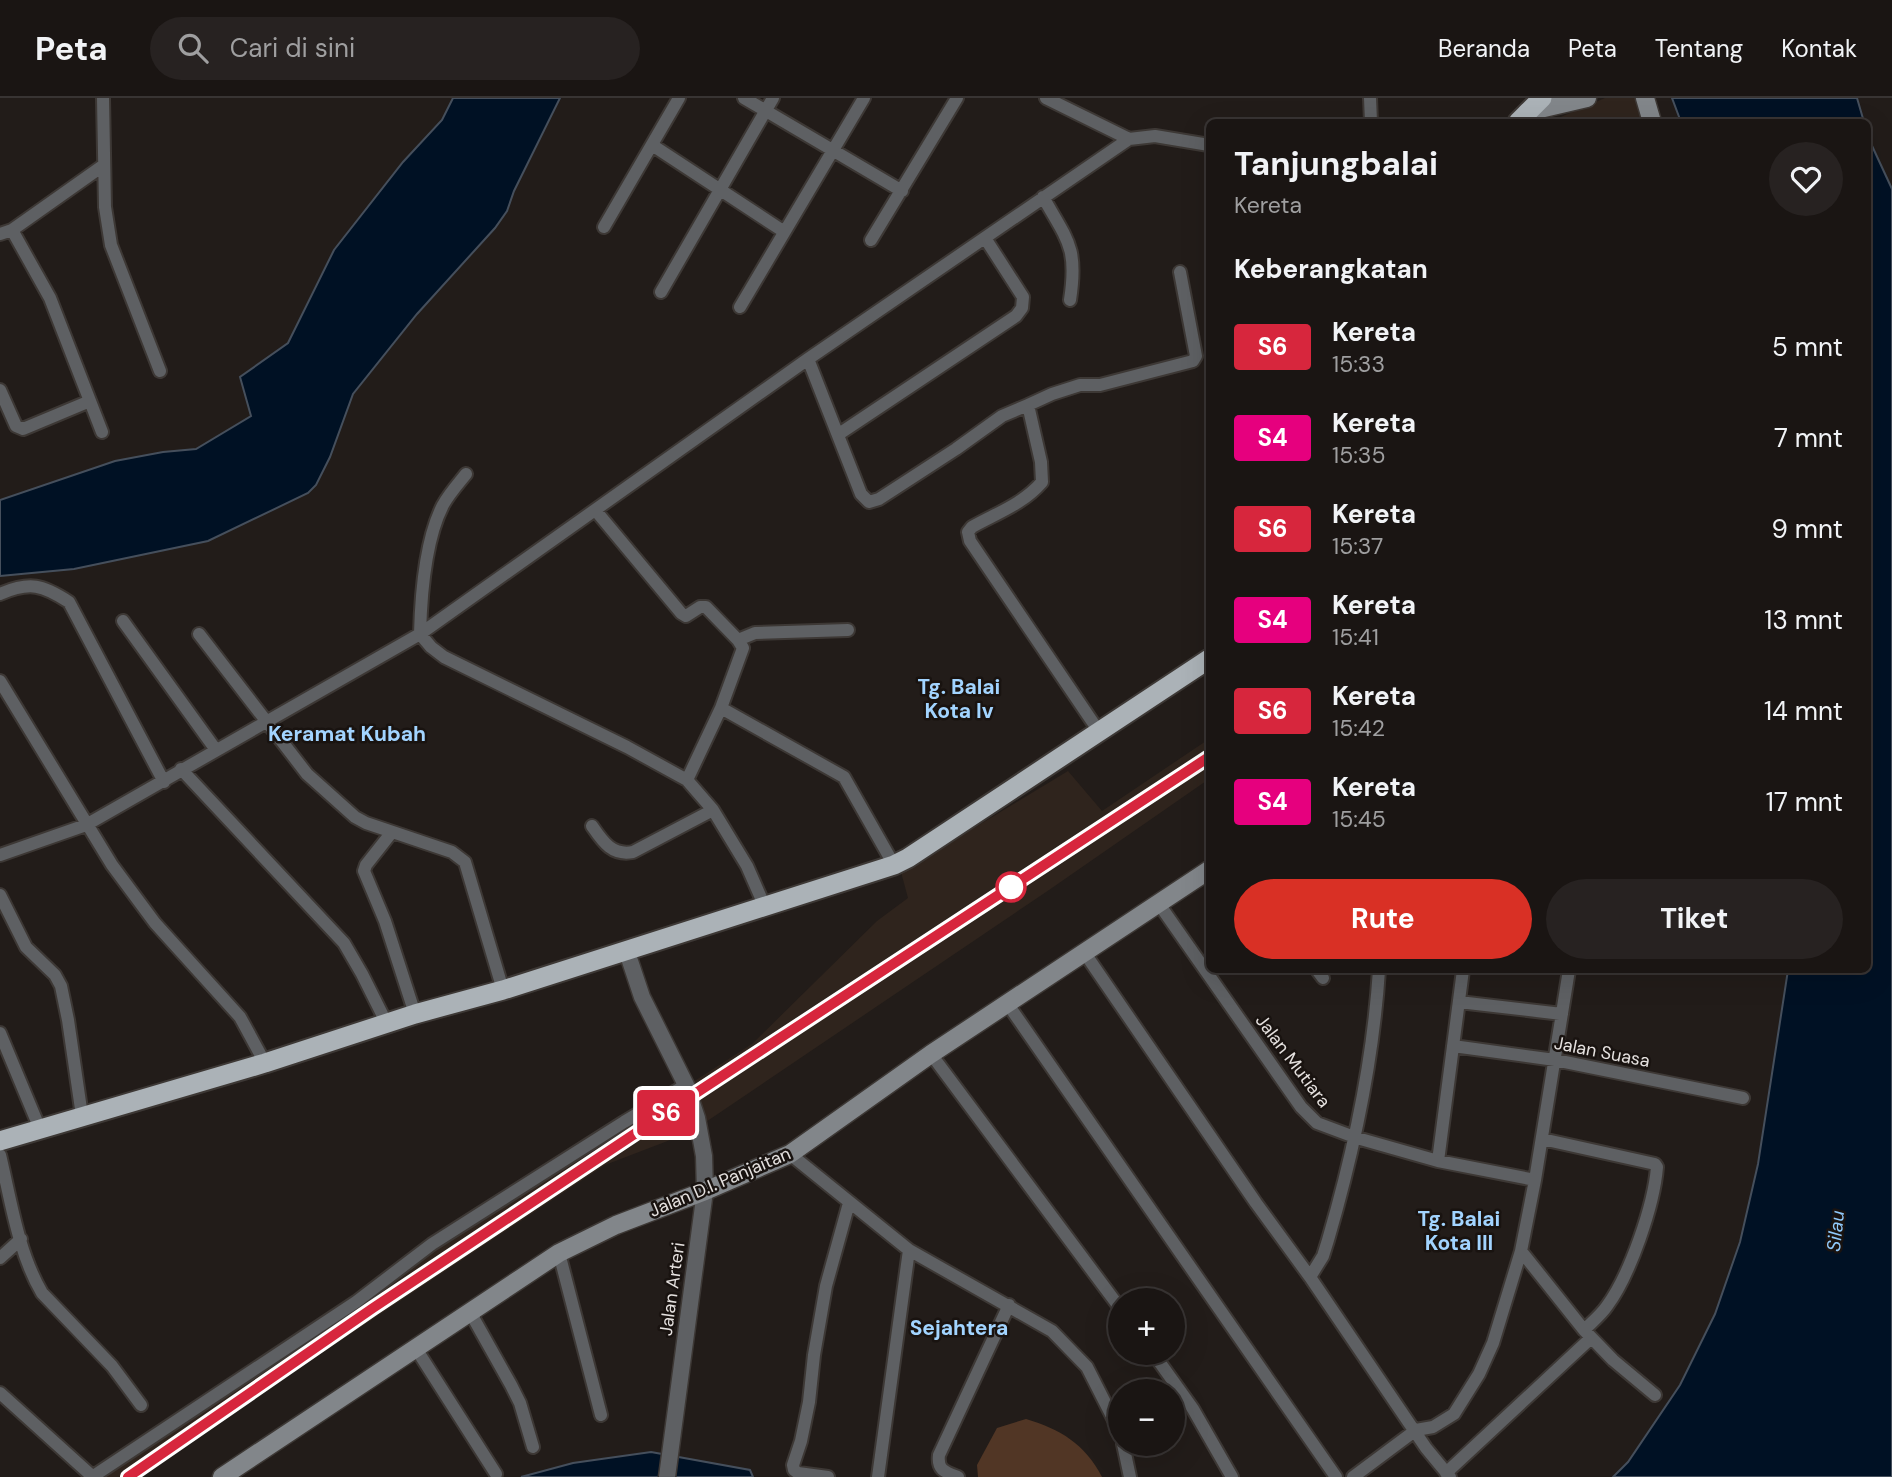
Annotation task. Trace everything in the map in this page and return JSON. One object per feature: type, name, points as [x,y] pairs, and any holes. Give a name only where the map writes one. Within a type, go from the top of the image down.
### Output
[{"type":"highway","points":[[1522,117],[1542,98]]},
{"type":"highway","points":[[0,1140],[265,1063],[415,1014],[627,952],[894,865],[1100,733],[1206,661]]},
{"type":"main road","points":[[1522,117],[1587,98]]},
{"type":"main road","points":[[1645,98],[1651,119]]},
{"type":"main road","name":"Jalan D.I. Panjaitan","points":[[222,1477],[559,1253],[616,1225],[705,1191],[790,1154],[1007,1003],[1206,872]]},
{"type":"street","points":[[103,98],[105,207],[111,245],[160,371]]},
{"type":"street","points":[[604,227],[679,98]]},
{"type":"street","points":[[744,98],[902,191]]},
{"type":"street","points":[[661,292],[773,98]]},
{"type":"street","points":[[740,307],[864,98]]},
{"type":"street","points":[[871,240],[957,98]]},
{"type":"street","points":[[1370,98],[1371,119]]},
{"type":"street","points":[[1048,99],[1129,139]]},
{"type":"street","points":[[0,855],[86,825],[420,634],[808,359],[1129,139],[1154,136],[1206,145]]},
{"type":"street","points":[[652,145],[783,231]]},
{"type":"street","points":[[102,432],[50,299],[6,232],[104,165]]},
{"type":"street","points":[[1043,197],[1070,243],[1074,272],[1070,300]]},
{"type":"street","points":[[839,434],[1016,316],[1022,309],[1023,297],[985,239]]},
{"type":"street","points":[[808,359],[861,494],[869,502],[879,499],[912,478],[1002,416],[1052,394],[1080,385],[1101,385],[1193,361],[1196,356],[1180,272]]},
{"type":"street","points":[[0,390],[16,426],[23,429],[90,401]]},
{"type":"street","points":[[1028,405],[1041,462],[1042,482],[1032,493],[1010,508],[972,527],[968,532],[970,541],[1100,733]]},
{"type":"street","points":[[466,474],[443,506],[430,544],[421,593],[420,634],[444,657],[628,747],[687,780],[713,810],[747,866],[765,907]]},
{"type":"street","points":[[596,511],[681,613],[686,616],[700,607],[706,607],[743,648],[721,708],[687,780]]},
{"type":"street","points":[[0,594],[30,585],[50,589],[69,602],[164,782]]},
{"type":"street","points":[[123,621],[216,750]]},
{"type":"street","points":[[738,640],[755,633],[848,630]]},
{"type":"street","points":[[199,634],[307,774],[355,817],[452,852],[465,862],[503,990]]},
{"type":"street","points":[[0,681],[86,825],[133,895],[240,1017],[265,1063]]},
{"type":"street","points":[[721,708],[845,777],[894,865]]},
{"type":"street","points":[[181,769],[344,943],[387,1024]]},
{"type":"street","points":[[592,826],[609,848],[627,853],[713,810]]},
{"type":"street","points":[[391,832],[364,871],[385,921],[415,1014]]},
{"type":"street","points":[[0,895],[26,947],[55,975],[61,986],[82,1116]]},
{"type":"street","name":"Jalan Mutiara","points":[[1159,904],[1206,971]]},
{"type":"street","name":"Jalan Arteri","points":[[627,952],[642,997],[686,1085],[697,1118],[704,1156],[705,1191],[667,1477]]},
{"type":"street","points":[[1084,952],[1255,1203],[1310,1276],[1426,1448],[1448,1475],[1588,1334],[1620,1283],[1646,1225],[1657,1167],[1655,1164],[1542,1139]]},
{"type":"street","name":"Jalan Mutiara","points":[[1208,973],[1309,1117],[1326,1128],[1438,1161],[1535,1180]]},
{"type":"street","points":[[1310,1276],[1323,1256],[1357,1138],[1371,1049],[1379,973]]},
{"type":"street","points":[[1438,1161],[1463,973]]},
{"type":"street","points":[[1353,1477],[1416,1430],[1433,1427],[1445,1421],[1461,1405],[1493,1343],[1521,1251],[1569,973]]},
{"type":"street","points":[[1459,1002],[1562,1014]]},
{"type":"street","points":[[1007,1003],[1336,1477]]},
{"type":"street","points":[[0,1033],[40,1129]]},
{"type":"street","name":"Jalan Suasa","points":[[1453,1046],[1555,1060],[1743,1098]]},
{"type":"street","points":[[932,1054],[1108,1292]]},
{"type":"street","points":[[1,1396],[92,1477],[356,1302],[432,1244],[686,1085]]},
{"type":"street","points":[[790,1154],[909,1250],[1052,1331],[1087,1367],[1108,1408]]},
{"type":"street","points":[[0,1155],[30,1269],[42,1293],[112,1366],[141,1405]]},
{"type":"street","points":[[828,1477],[797,1473],[793,1465],[809,1402],[826,1286],[849,1203]]},
{"type":"street","points":[[0,1258],[21,1239]]},
{"type":"street","points":[[878,1477],[909,1250]]},
{"type":"street","points":[[1521,1251],[1588,1334],[1613,1360],[1655,1395]]},
{"type":"street","points":[[559,1253],[601,1415]]},
{"type":"street","points":[[958,1477],[940,1468],[939,1455],[1009,1306]]},
{"type":"street","points":[[470,1312],[512,1385],[533,1447]]},
{"type":"street","points":[[415,1347],[496,1474]]},
{"type":"street","points":[[1162,1365],[1193,1409],[1232,1477]]},
{"type":"street","points":[[1126,1456],[1130,1477]]},
{"type":"shaded area","points":[[1605,98],[1645,98],[1650,119],[1556,119]]},
{"type":"shaded area","points":[[1206,741],[1206,781],[691,1132],[605,1165],[135,1477],[80,1477],[752,1044],[877,921],[908,898],[901,872],[1068,771],[1102,811]]},
{"type":"shaded area","points":[[1026,1419],[1070,1439],[1088,1455],[1102,1477],[978,1477],[977,1465],[997,1428]]},
{"type":"water","points":[[453,98],[560,98],[514,191],[507,211],[495,228],[417,314],[353,394],[330,457],[316,485],[308,493],[208,541],[74,569],[0,576],[0,500],[115,461],[196,449],[251,416],[240,377],[288,343],[334,250],[403,162],[442,120]]},
{"type":"water","points":[[1672,98],[1857,98],[1863,119],[1680,119]]},
{"type":"water","name":"Silau","points":[[1871,144],[1892,189],[1892,1477],[1613,1477],[1628,1462],[1680,1385],[1715,1314],[1740,1242],[1758,1164],[1788,973],[1871,973]]},
{"type":"water","points":[[651,1452],[750,1470],[753,1477],[521,1477],[573,1463]]},
{"type":"railway","points":[[128,1477],[531,1204],[1206,759]]},
{"type":"train","name":"S6","points":[[128,1477],[373,1308],[1206,759]]},
{"type":"district","name":"Tg. Balai Kota Iv","points":[[959,699]]},
{"type":"district","name":"Keramat Kubah","points":[[347,734]]},
{"type":"district","name":"Tg. Balai Kota III","points":[[1459,1231]]},
{"type":"district","name":"Sejahtera","points":[[959,1328]]}]
